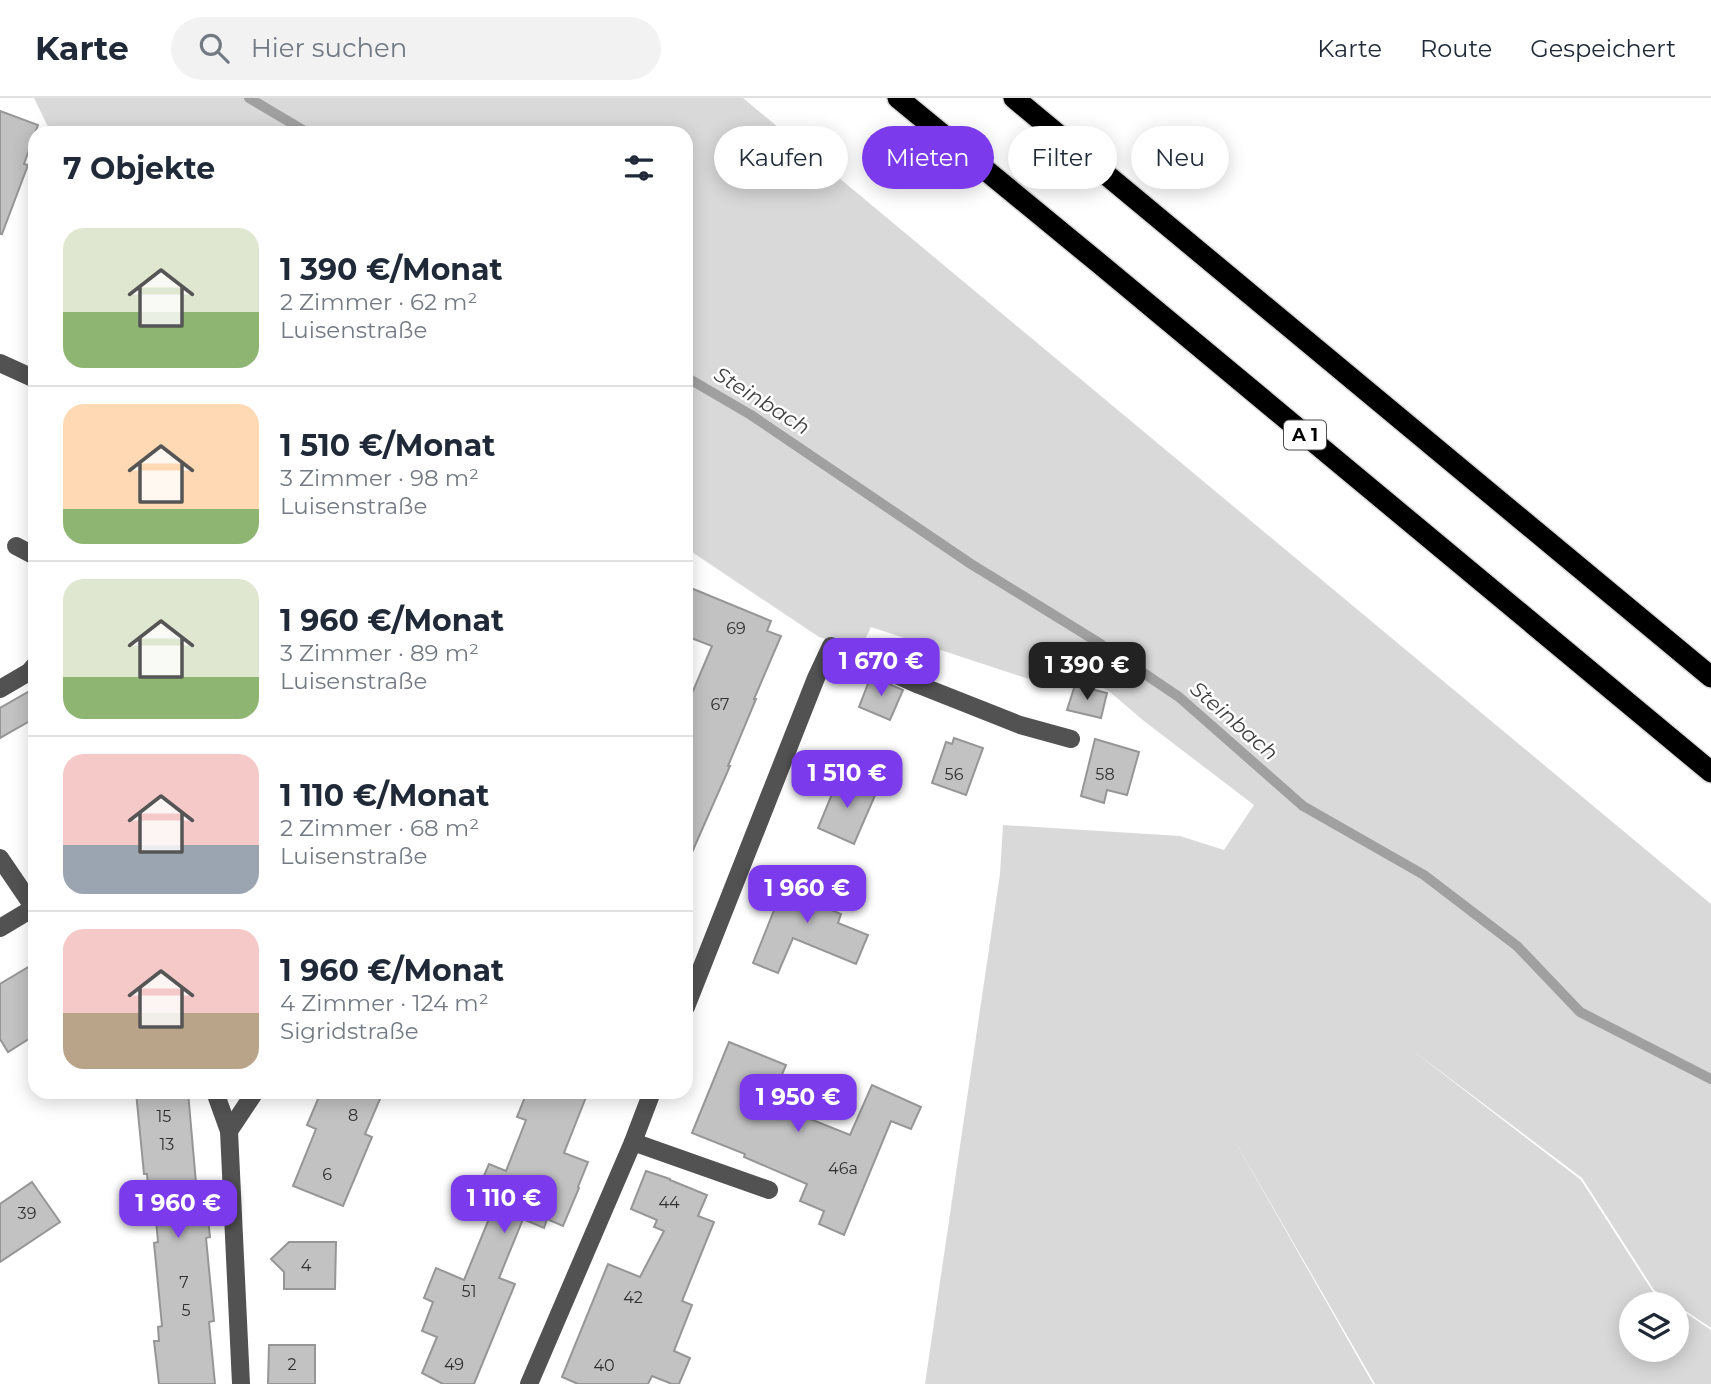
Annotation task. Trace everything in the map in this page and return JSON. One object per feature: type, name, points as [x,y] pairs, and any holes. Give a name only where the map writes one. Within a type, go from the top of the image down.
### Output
[{"type":"highway","name":"A 1","points":[[898,98],[1711,772]]},
{"type":"highway","points":[[1014,98],[1711,677]]},
{"type":"street","points":[[0,363],[28,376]]},
{"type":"street","points":[[16,546],[28,552]]},
{"type":"street","points":[[693,989],[831,646],[1020,725],[1071,738]]},
{"type":"street","points":[[0,689],[28,673]]},
{"type":"street","points":[[0,858],[28,899]]},
{"type":"street","points":[[0,928],[28,912]]},
{"type":"street","points":[[218,1099],[229,1131],[241,1384]]},
{"type":"street","points":[[229,1131],[250,1099]]},
{"type":"street","points":[[529,1384],[649,1099]]},
{"type":"street","points":[[633,1142],[769,1190]]},
{"type":"shaded area","points":[[34,98],[743,98],[777,126],[714,126],[714,189],[848,189],[848,185],[1711,904],[1711,1328],[1689,1313],[1689,1292],[1654,1290],[1582,1178],[1408,1047],[1581,1180],[1653,1292],[1619,1292],[1619,1362],[1689,1362],[1689,1315],[1711,1330],[1711,1384],[1375,1384],[1229,1131],[1373,1384],[925,1384],[1000,874],[1003,825],[1180,836],[1224,850],[1254,805],[1110,692],[1045,656],[1035,681],[871,627],[860,650],[819,637],[693,553],[693,126],[48,126]]},
{"type":"building","points":[[0,111],[38,125],[28,126],[28,153],[24,164],[28,165],[0,234]]},
{"type":"building","points":[[693,589],[771,621],[767,631],[781,636],[754,699],[730,766],[693,850],[693,691],[712,646],[693,639]]},
{"type":"building","points":[[871,676],[903,690],[890,720],[859,707]]},
{"type":"building","points":[[1075,685],[1107,693],[1101,718],[1067,710]]},
{"type":"building","points":[[28,692],[28,722],[0,738],[0,708]]},
{"type":"building","points":[[954,738],[983,748],[966,795],[932,783],[946,742],[952,744]]},
{"type":"building","points":[[1095,739],[1139,752],[1127,795],[1107,790],[1104,803],[1081,796]]},
{"type":"building","points":[[839,777],[876,793],[854,844],[818,828]]},
{"type":"building","points":[[790,870],[832,888],[824,907],[841,914],[838,923],[868,935],[856,964],[793,938],[778,973],[753,963]]},
{"type":"building","points":[[28,967],[28,1039],[8,1052],[0,1039],[0,984]]},
{"type":"building","points":[[729,1042],[786,1065],[770,1103],[850,1135],[872,1085],[921,1107],[911,1129],[891,1121],[844,1235],[819,1224],[824,1211],[800,1201],[807,1184],[744,1157],[745,1154],[692,1133]]},
{"type":"building","points":[[137,1099],[189,1099],[196,1183],[204,1182],[210,1237],[206,1238],[214,1321],[209,1322],[215,1384],[159,1384],[154,1341],[159,1341],[158,1327],[162,1326],[154,1243],[158,1242],[153,1187],[148,1187],[147,1174],[144,1174]]},
{"type":"building","points":[[318,1099],[380,1099],[365,1134],[372,1137],[343,1206],[293,1186],[316,1129],[307,1125]]},
{"type":"building","points":[[524,1099],[585,1099],[564,1153],[588,1162],[563,1226],[547,1219],[544,1228],[523,1219],[499,1278],[515,1284],[474,1384],[443,1384],[422,1373],[437,1337],[422,1331],[433,1302],[424,1298],[436,1268],[464,1280],[493,1209],[473,1201],[489,1164],[506,1171],[526,1120],[517,1117]]},
{"type":"building","points":[[646,1171],[707,1195],[698,1216],[714,1222],[682,1301],[692,1305],[674,1351],[690,1358],[679,1384],[652,1376],[648,1384],[578,1384],[562,1377],[608,1264],[640,1277],[664,1231],[654,1227],[657,1220],[631,1209]]},
{"type":"building","points":[[32,1182],[60,1222],[0,1262],[0,1204]]},
{"type":"building","points":[[289,1242],[336,1242],[335,1289],[284,1289],[284,1272],[271,1259]]},
{"type":"building","points":[[269,1345],[315,1345],[315,1384],[268,1384]]},
{"type":"waterway","name":"Steinbach","points":[[249,98],[296,126]]},
{"type":"waterway","name":"Steinbach","points":[[693,381],[751,415],[971,564],[1096,641],[1179,697],[1303,806],[1424,875],[1517,946],[1580,1012],[1711,1079]]}]
